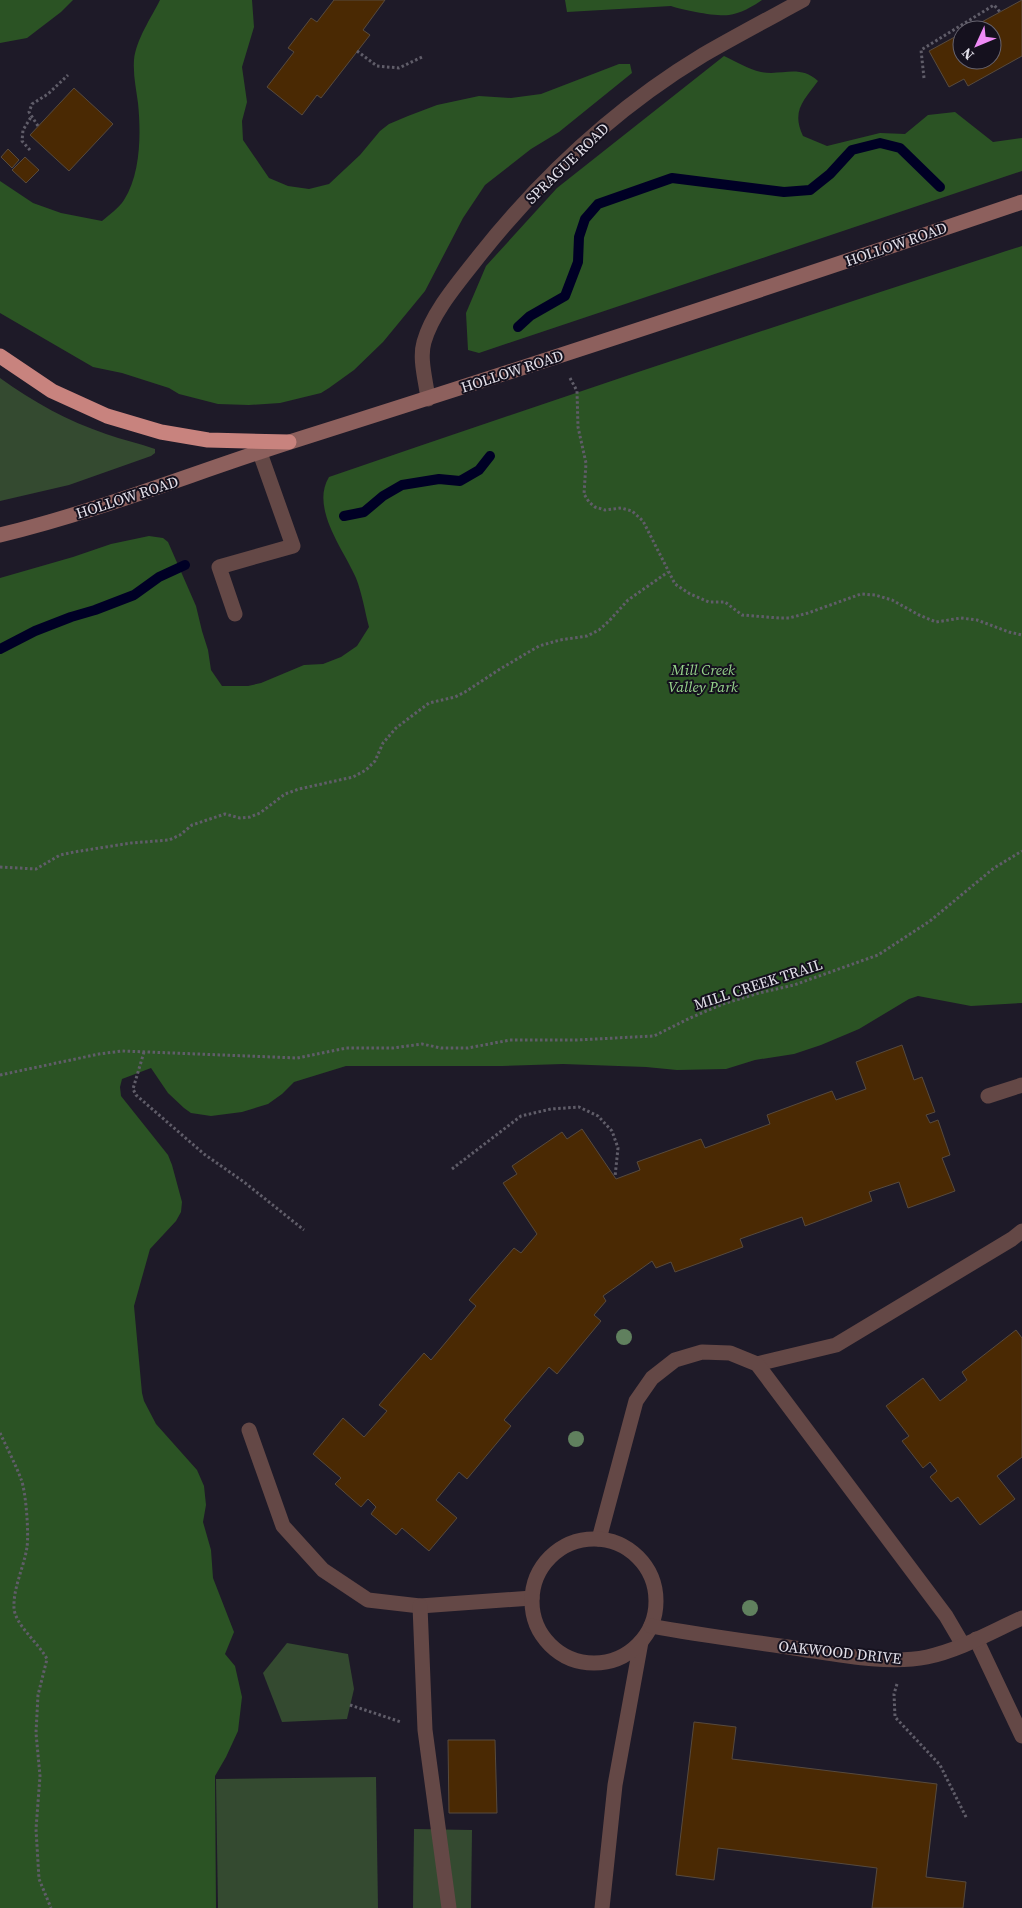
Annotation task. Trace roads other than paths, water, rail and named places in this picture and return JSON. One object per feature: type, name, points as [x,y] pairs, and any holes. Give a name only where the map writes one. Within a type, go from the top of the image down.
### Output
[{"type":"highway","points":[[0,356],[52,391],[107,416],[160,432],[208,440],[289,442]]},
{"type":"main road","name":"HOLLOW ROAD","points":[[0,535],[82,512],[289,442],[428,399],[780,284],[1022,202]]},
{"type":"street","name":"SPRAGUE ROAD","points":[[428,399],[423,362],[424,344],[432,322],[464,275],[523,204],[564,162],[604,126],[656,87],[703,55],[802,0]]},
{"type":"street","points":[[234,614],[220,567],[293,546],[260,453]]},
{"type":"street","points":[[988,1096],[1022,1085]]},
{"type":"street","points":[[756,1364],[836,1345],[1022,1232]]},
{"type":"street","points":[[599,1539],[636,1401],[652,1378],[675,1360],[702,1352],[730,1353],[756,1364],[946,1616],[969,1642],[1022,1736]]},
{"type":"street","points":[[249,1430],[283,1526],[323,1570],[368,1600],[420,1606],[532,1598]]},
{"type":"street","points":[[599,1539],[618,1544],[635,1554],[648,1569],[655,1587],[656,1607],[651,1626],[641,1642],[628,1654],[613,1660],[596,1663],[579,1662],[563,1655],[550,1645],[539,1631],[533,1615],[532,1598],[536,1578],[546,1562],[561,1548],[580,1541],[599,1539]]},
{"type":"street","points":[[420,1606],[425,1730],[449,1908]]},
{"type":"street","name":"OAKWOOD DRIVE","points":[[651,1626],[825,1653],[903,1659],[926,1657],[947,1652],[1022,1618]]},
{"type":"street","points":[[602,1908],[615,1785],[641,1642]]},
{"type":"waterway","points":[[518,327],[530,316],[565,296],[578,262],[579,237],[585,219],[598,204],[672,178],[784,192],[810,190],[830,174],[852,150],[880,143],[900,148],[940,187]]},
{"type":"waterway","points":[[344,516],[364,512],[383,496],[402,485],[439,479],[460,481],[479,470],[490,456]]},
{"type":"waterway","points":[[0,649],[35,631],[134,595],[159,577],[185,565]]},
{"type":"park label","name":"Mill Creek Valley Park","points":[[703,678]]}]
